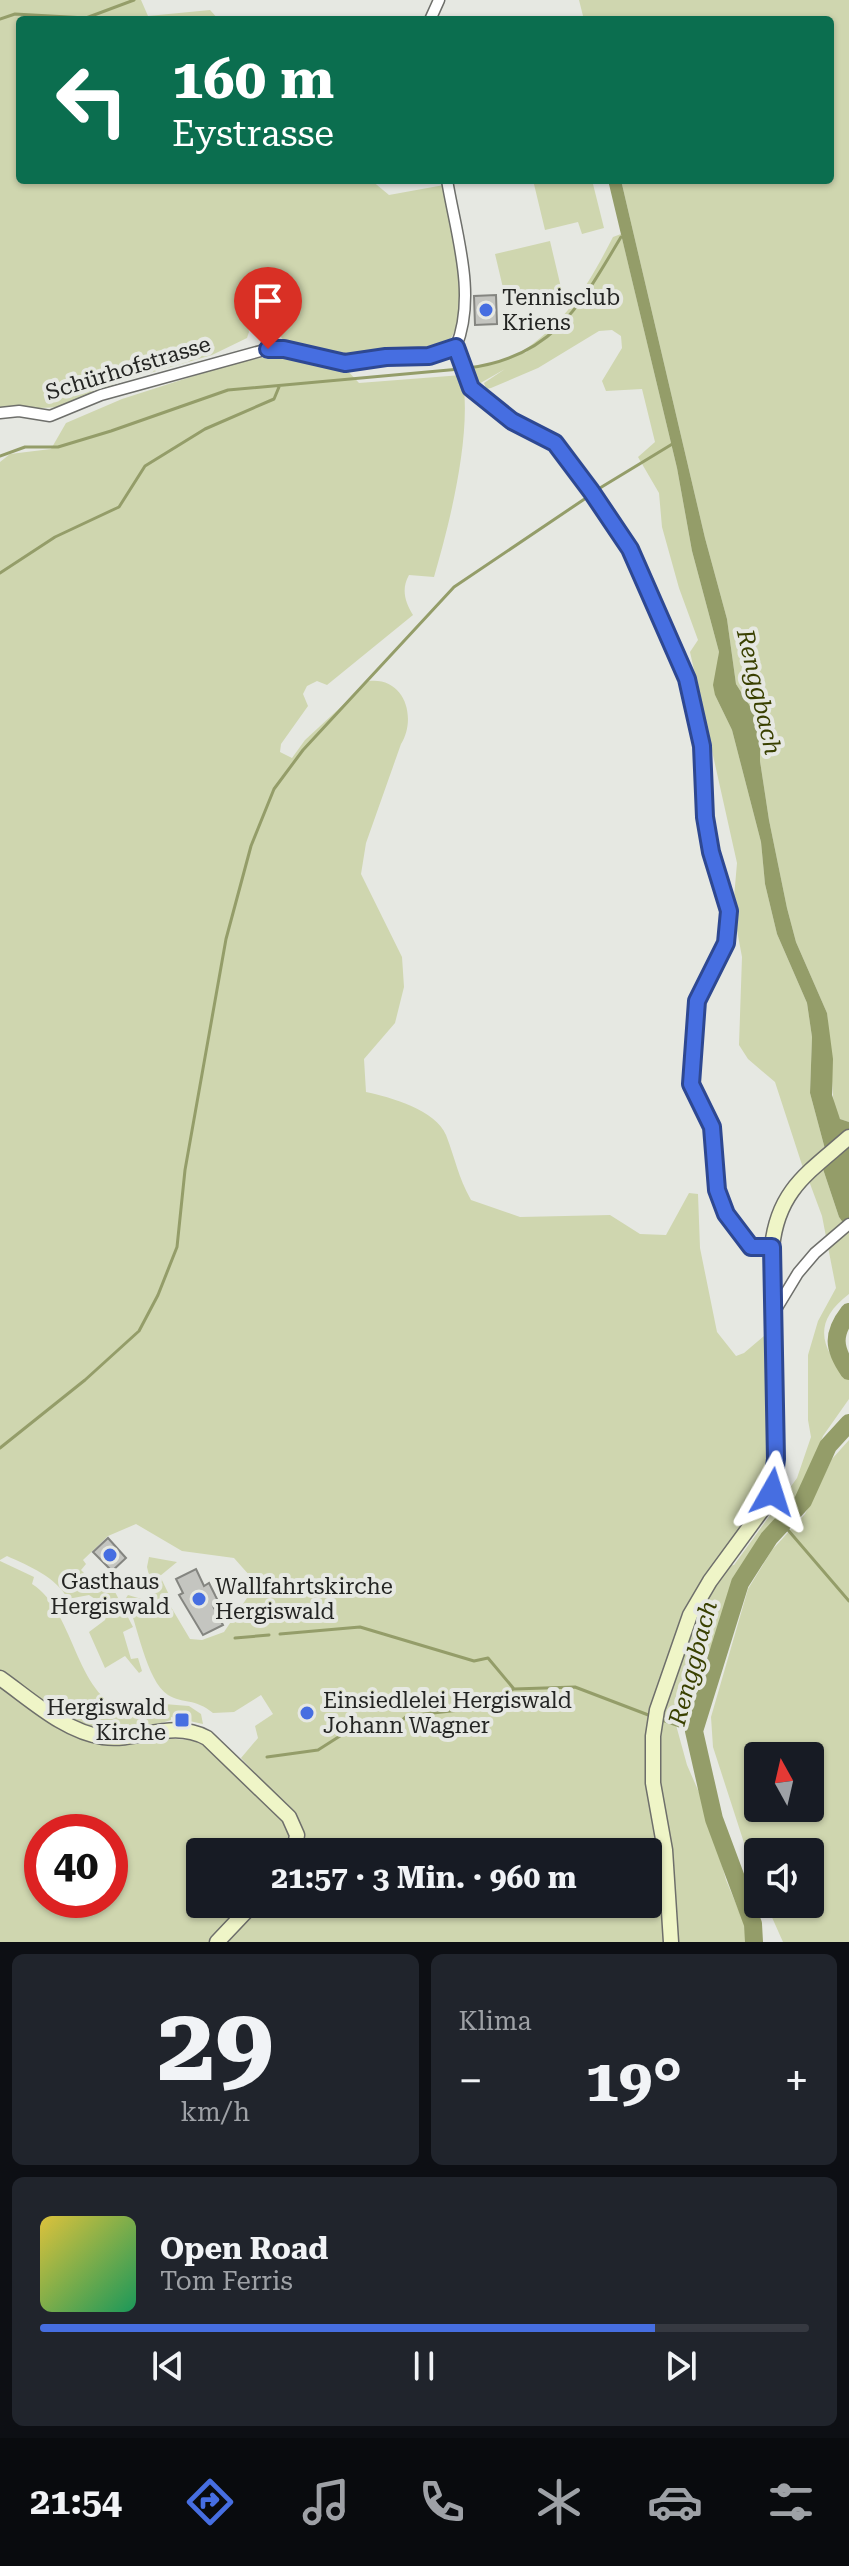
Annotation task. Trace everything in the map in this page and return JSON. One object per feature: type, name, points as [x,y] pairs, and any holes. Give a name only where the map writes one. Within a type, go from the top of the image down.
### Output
[{"type":"street","points":[[448,184],[465,299],[462,332],[456,347],[463,360],[466,379],[471,388],[512,421],[549,439],[564,453],[630,549],[687,679],[702,746],[705,817],[711,852],[729,911],[726,943],[697,1001],[691,1084],[712,1127],[717,1190],[726,1214],[751,1247],[772,1247]]},
{"type":"street","name":"Schürhofstrasse","points":[[0,413],[50,416],[101,395],[237,355],[268,349],[284,349],[345,363],[386,357],[429,356],[456,347]]},
{"type":"street","points":[[671,1942],[665,1850],[653,1783],[656,1717],[690,1615],[772,1492],[776,1478],[772,1247],[775,1221],[787,1195],[849,1137]]},
{"type":"street","points":[[775,1311],[798,1273],[849,1224]]},
{"type":"street","points":[[0,1678],[76,1729],[93,1735],[120,1738],[168,1728],[191,1731],[207,1738],[289,1817],[296,1838]]},
{"type":"street","points":[[217,1942],[240,1918]]},
{"type":"shaded area","points":[[0,0],[141,0],[148,16],[16,16],[16,184],[376,184],[389,195],[444,185],[456,246],[460,295],[459,316],[453,334],[443,346],[431,351],[339,358],[286,344],[274,327],[251,312],[247,316],[247,338],[212,355],[122,381],[60,407],[0,410]]},
{"type":"shaded area","points":[[579,0],[849,0],[849,1122],[840,1119],[834,1109],[827,1013],[796,942],[787,908],[769,820],[760,761],[760,732],[755,714],[736,684],[727,619],[622,184],[834,184],[834,16],[583,16]]},
{"type":"shaded area","points":[[210,10],[215,16],[148,16]]},
{"type":"shaded area","points":[[534,184],[593,184],[604,228],[582,234],[578,222],[545,230]]},
{"type":"shaded area","points":[[609,184],[622,184],[727,619],[736,684],[755,714],[760,732],[760,761],[769,820],[787,908],[796,942],[827,1013],[833,1059],[832,1095],[840,1119],[849,1122],[849,1231],[839,1217],[823,1169],[825,1149],[810,1093],[812,1037],[807,1003],[777,934],[765,884],[761,842],[732,730],[715,695],[713,685],[719,652],[692,551],[677,468]]},
{"type":"shaded area","points":[[621,234],[677,468],[692,551],[719,652],[715,695],[732,730],[761,842],[765,884],[777,934],[807,1003],[812,1037],[810,1093],[825,1149],[803,1168],[775,1082],[748,1059],[739,1045],[742,957],[733,909],[737,863],[690,652],[698,640],[662,527],[659,493],[638,457],[655,442],[642,389],[606,391],[602,381],[622,348],[621,336],[612,330],[599,331],[538,368],[491,388],[486,389],[484,383],[505,369],[477,385],[474,385],[470,370],[527,352],[526,349],[566,312],[586,285],[613,237]]},
{"type":"shaded area","points":[[550,241],[563,296],[508,309],[495,254]]},
{"type":"shaded area","points":[[288,353],[314,366],[345,368],[359,383],[462,375],[465,422],[462,449],[453,504],[434,577],[409,575],[405,595],[413,615],[327,685],[317,681],[307,686],[303,694],[308,706],[281,744],[280,752],[292,758],[305,740],[369,681],[381,681],[391,686],[404,701],[408,723],[406,734],[366,843],[361,874],[402,957],[404,987],[395,1023],[364,1059],[366,1092],[399,1101],[433,1118],[446,1135],[471,1200],[520,1217],[610,1215],[640,1234],[666,1235],[689,1193],[698,1194],[700,1248],[717,1332],[736,1356],[764,1336],[768,1340],[770,1460],[766,1495],[682,1613],[652,1706],[649,1794],[655,1838],[186,1838],[186,1918],[662,1918],[662,1892],[664,1942],[0,1942],[0,1682],[73,1731],[188,1740],[189,1737],[262,1781],[241,1758],[258,1738],[255,1726],[273,1714],[261,1695],[234,1712],[213,1713],[200,1705],[168,1695],[160,1688],[148,1664],[126,1598],[128,1595],[152,1602],[155,1600],[147,1567],[149,1557],[177,1562],[160,1576],[171,1599],[168,1602],[190,1639],[202,1640],[224,1632],[251,1592],[250,1576],[234,1558],[182,1551],[136,1524],[108,1536],[83,1560],[86,1564],[81,1570],[89,1578],[94,1575],[107,1591],[113,1588],[133,1627],[123,1632],[131,1659],[138,1658],[142,1671],[139,1673],[125,1656],[105,1668],[89,1632],[105,1620],[107,1614],[101,1603],[89,1595],[68,1599],[56,1584],[41,1573],[7,1556],[0,1560],[0,462],[10,454],[51,449],[66,423],[122,399],[234,363]]},
{"type":"shaded area","points":[[823,1169],[839,1217],[849,1231],[849,1294],[829,1315],[824,1336],[832,1357],[849,1378],[849,1399],[823,1436],[796,1503],[734,1580],[714,1641],[696,1678],[693,1702],[676,1725],[687,1765],[708,1813],[726,1880],[752,1942],[675,1942],[657,1768],[659,1718],[693,1621],[727,1566],[734,1565],[797,1478],[811,1437],[808,1355],[818,1321],[836,1288],[822,1216],[809,1181]]},
{"type":"shaded area","points":[[849,1440],[849,1942],[783,1942],[772,1918],[824,1918],[824,1838],[744,1838],[744,1843],[713,1747],[711,1717],[748,1589],[772,1550],[805,1514],[832,1459]]},
{"type":"shaded area","points":[[0,1561],[34,1577],[32,1584],[47,1597],[59,1615],[87,1676],[113,1704],[131,1709],[132,1702],[189,1706],[201,1714],[203,1724],[171,1717],[171,1720],[139,1730],[100,1732],[65,1717],[0,1673]]},
{"type":"building","name":"Tennisclub Kriens","points":[[496,295],[497,324],[475,325],[474,296]]},
{"type":"building","name":"Gasthaus Hergiswald","points":[[108,1538],[126,1558],[112,1571],[93,1552]]},
{"type":"building","name":"Wallfahrtskirche Hergiswald","points":[[196,1569],[204,1586],[209,1583],[219,1603],[213,1606],[223,1625],[203,1635],[179,1595],[183,1593],[176,1579]]},
{"type":"waterway","points":[[91,16],[134,0]]},
{"type":"waterway","points":[[0,19],[15,14],[50,16]]},
{"type":"waterway","points":[[468,368],[498,362],[523,352],[562,324],[578,305],[621,237]]},
{"type":"waterway","points":[[0,456],[25,447],[58,447],[228,390],[460,369]]},
{"type":"waterway","points":[[0,573],[55,537],[119,507],[145,466],[205,429],[274,399],[279,387]]},
{"type":"waterway","points":[[595,491],[674,443]]},
{"type":"waterway","points":[[0,1448],[85,1380],[139,1331],[158,1295],[177,1247],[185,1170],[226,939],[251,846],[274,789],[303,750],[454,587],[589,496]]},
{"type":"waterway","name":"Renggbach","points":[[849,1312],[837,1334],[837,1348],[849,1371]]},
{"type":"waterway","name":"Renggbach","points":[[754,1942],[753,1924],[714,1819],[694,1731],[740,1583],[769,1538],[803,1501],[828,1446],[849,1423]]},
{"type":"waterway","points":[[782,1523],[849,1601]]},
{"type":"waterway","points":[[280,1634],[360,1627],[474,1661],[488,1658],[514,1689],[575,1687],[651,1716]]},
{"type":"waterway","points":[[235,1638],[269,1635]]},
{"type":"waterway","points":[[267,1757],[318,1750],[351,1729],[385,1735],[407,1716],[477,1708],[512,1690]]},
{"type":"waterway","points":[[662,1720],[694,1731]]},
{"type":"place","name":"Tennisclub Kriens","points":[[486,310]]},
{"type":"place","name":"Gasthaus Hergiswald","points":[[110,1555]]},
{"type":"place","name":"Wallfahrtskirche Hergiswald","points":[[199,1599]]},
{"type":"place","name":"Einsiedlelei Hergiswald Johann Wagner","points":[[307,1713]]},
{"type":"place","name":"Hergiswald Kirche","points":[[182,1720]]},
{"type":"route","points":[[268,349],[284,349],[316,359],[345,363],[386,357],[429,356],[456,347],[471,388],[512,421],[549,439],[564,453],[630,549],[682,664],[702,746],[705,817],[711,852],[729,911],[726,943],[697,1001],[691,1084],[712,1127],[717,1190],[726,1214],[751,1247],[772,1247],[776,1478],[772,1492]]}]
